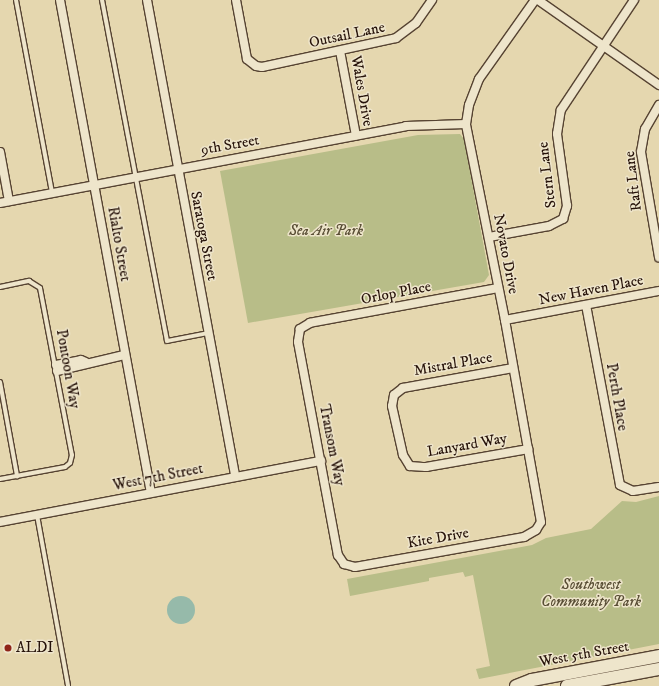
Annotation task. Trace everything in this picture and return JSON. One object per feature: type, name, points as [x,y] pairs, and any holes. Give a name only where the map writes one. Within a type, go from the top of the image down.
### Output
[{"type":"main road","name":"West 5th Street","points":[[516,686],[532,680],[659,656]]},
{"type":"main road","name":"West 5th Street","points":[[567,686],[659,669]]},
{"type":"street","name":"Rialto Street","points":[[60,0],[124,355],[151,493]]},
{"type":"street","name":"Saratoga Street","points":[[147,0],[235,477]]},
{"type":"street","name":"Outsail Lane","points":[[236,0],[246,54],[252,64],[262,67],[383,43],[402,35],[419,19],[432,0]]},
{"type":"street","name":"Novato Drive","points":[[535,0],[479,79],[469,105],[466,124],[489,236],[541,515],[536,530]]},
{"type":"street","points":[[538,0],[659,85]]},
{"type":"street","name":"Stern Lane","points":[[489,236],[556,224],[565,215],[568,206],[557,147],[558,123],[568,97],[634,0]]},
{"type":"street","name":"Wales Drive","points":[[340,51],[356,136]]},
{"type":"street","name":"Raft Lane","points":[[659,105],[645,129],[641,152],[659,257]]},
{"type":"street","name":"9th Street","points":[[0,203],[94,184],[422,124],[466,124]]},
{"type":"street","points":[[0,152],[9,201]]},
{"type":"street","name":"Orlop Place","points":[[300,329],[310,323],[498,288]]},
{"type":"street","name":"New Haven Place","points":[[505,320],[659,292]]},
{"type":"street","name":"Perth Place","points":[[586,305],[618,480],[626,490],[659,487]]},
{"type":"street","name":"Transom Way","points":[[300,329],[298,342],[338,555],[344,564]]},
{"type":"street","points":[[56,368],[82,366],[86,362],[124,355]]},
{"type":"street","name":"Mistral Place","points":[[410,466],[402,455],[392,406],[394,396],[398,391],[425,383],[513,368]]},
{"type":"street","name":"Lanyard Way","points":[[410,466],[426,467],[528,449]]},
{"type":"street","name":"West 7th Street","points":[[0,522],[321,461]]},
{"type":"street","name":"Kite Drive","points":[[344,564],[355,568],[524,537],[536,530]]},
{"type":"lane","points":[[16,0],[52,193]]},
{"type":"lane","points":[[102,0],[167,341],[208,333]]},
{"type":"lane","name":"Pontoon Way","points":[[0,287],[29,281],[38,284],[42,292],[72,455],[66,466],[17,476]]},
{"type":"lane","points":[[0,382],[17,476],[0,479]]},
{"type":"lane","points":[[37,515],[68,686]]},
{"type":"green space","name":"Sea Air Park","points":[[460,134],[464,139],[489,275],[484,282],[248,323],[220,171],[418,135]]},
{"type":"green space","name":"Southwest Community Park","points":[[659,496],[659,644],[479,679],[476,669],[490,666],[473,575],[465,577],[463,572],[429,578],[429,581],[350,596],[347,579],[532,545],[546,538],[591,529],[622,501],[636,502]]},
{"type":"shaded area","points":[[181,596],[191,600],[195,610],[191,620],[181,624],[171,620],[167,610],[171,600]]},
{"type":"place","name":"ALDI","points":[[8,648]]}]
